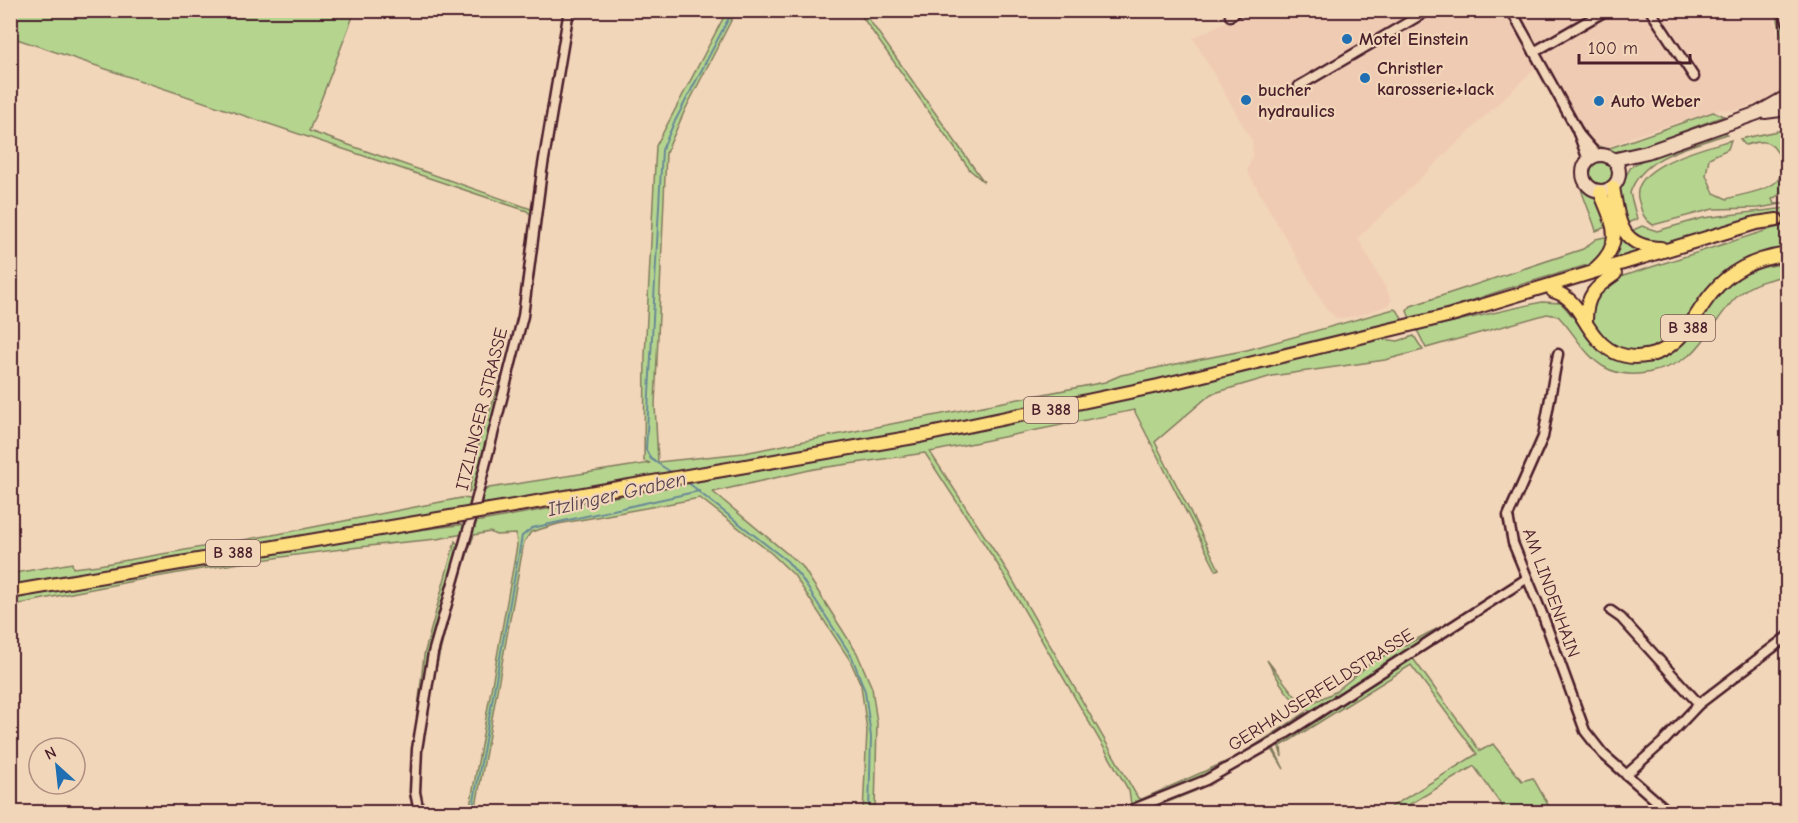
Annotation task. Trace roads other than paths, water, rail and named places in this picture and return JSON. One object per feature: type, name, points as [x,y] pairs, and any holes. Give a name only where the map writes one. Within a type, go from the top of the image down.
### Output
[{"type":"main road","points":[[1592,272],[1608,258],[1614,245],[1614,235],[1600,192],[1585,182],[1583,171],[1592,158],[1612,160],[1647,152],[1758,113],[1788,96]]},
{"type":"main road","points":[[1758,113],[1788,110]]},
{"type":"main road","points":[[1600,192],[1613,187],[1619,173],[1647,152]]},
{"type":"main road","points":[[1612,160],[1619,173]]},
{"type":"main road","name":"B 388","points":[[1613,187],[1622,227],[1629,240],[1644,247],[1671,248]]},
{"type":"main road","name":"B 388","points":[[10,592],[715,473],[1038,412],[1399,329],[1756,223],[1783,219]]},
{"type":"main road","name":"B 388","points":[[1451,315],[1482,310],[1615,274],[1758,230],[1783,219]]},
{"type":"main road","name":"B 388","points":[[1553,291],[1570,298],[1586,320],[1593,335],[1610,350],[1636,357],[1653,354],[1679,339],[1711,294],[1727,277],[1756,261],[1787,254]]},
{"type":"main road","name":"B 388","points":[[1586,320],[1587,302],[1592,292],[1615,274]]},
{"type":"street","name":"ITZLINGER STRASSE","points":[[419,813],[415,780],[417,749],[433,653],[474,509],[523,316],[540,182],[569,10]]},
{"type":"street","points":[[1230,16],[1239,10]]},
{"type":"street","points":[[1299,86],[1429,10]]},
{"type":"street","points":[[1511,10],[1592,158]]},
{"type":"street","points":[[1534,52],[1607,10]]},
{"type":"street","points":[[1650,10],[1694,77]]},
{"type":"street","points":[[1785,10],[1788,21]]},
{"type":"street","name":"AM LINDENHAIN","points":[[1558,354],[1543,437],[1508,516],[1512,543],[1543,616],[1584,731],[1603,754],[1669,813]]},
{"type":"street","name":"GERHAUSERFELDSTRASSE","points":[[1126,813],[1206,780],[1273,742],[1526,579]]},
{"type":"street","points":[[1611,611],[1621,618],[1699,704]]},
{"type":"street","points":[[1626,775],[1664,741],[1699,704],[1788,636]]},
{"type":"waterway","name":"Itzlinger Graben","points":[[674,474],[651,459],[646,450],[662,150],[733,10]]},
{"type":"waterway","name":"Itzlinger Graben","points":[[472,812],[522,536],[532,528],[699,491],[687,482]]},
{"type":"waterway","points":[[699,492],[787,561],[802,579],[852,657],[865,691],[871,737],[869,812]]},
{"type":"place","name":"Motel Einstein","points":[[1347,39]]},
{"type":"place","name":"Christler karosserie+lack","points":[[1365,78]]},
{"type":"place","name":"bucher hydraulics","points":[[1246,100]]},
{"type":"place","name":"Auto Weber","points":[[1599,101]]}]
